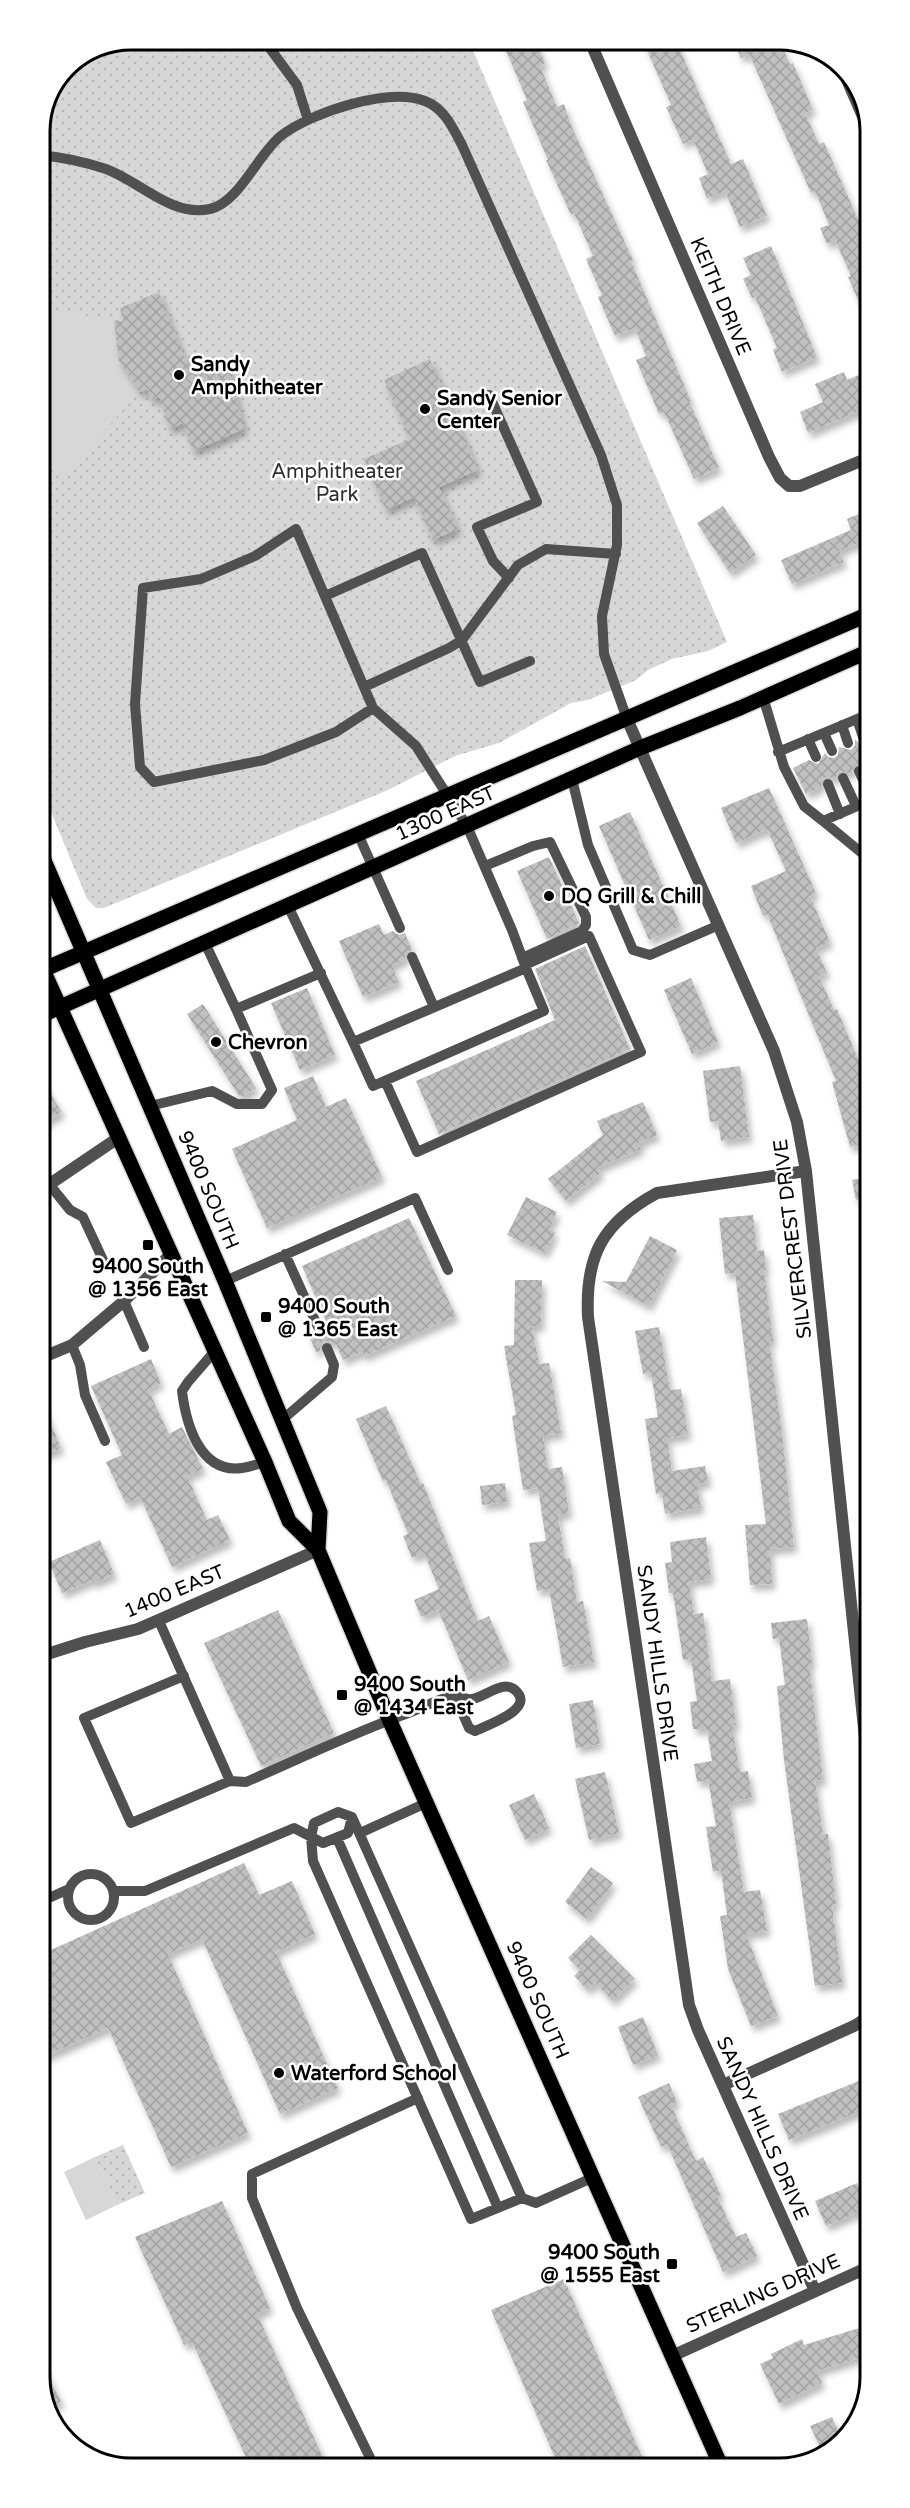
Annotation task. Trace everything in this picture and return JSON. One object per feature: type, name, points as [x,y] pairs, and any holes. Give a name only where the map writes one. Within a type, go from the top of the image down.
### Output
[{"type":"main road","name":"1300 EAST","points":[[50,965],[83,953],[860,617]]},
{"type":"main road","name":"1300 EAST","points":[[50,1013],[640,748],[763,698],[860,655]]},
{"type":"main road","name":"9400 SOUTH","points":[[50,874],[225,1281],[320,1512],[318,1550]]},
{"type":"main road","name":"9400 SOUTH","points":[[50,986],[265,1462],[289,1521],[318,1550],[389,1719],[717,2458]]},
{"type":"street","name":"KEITH DRIVE","points":[[594,50],[780,478],[789,486],[800,486],[860,461]]},
{"type":"street","name":"SILVERCREST DRIVE","points":[[627,718],[762,1023],[785,1082],[797,1122],[806,1171],[860,1690]]},
{"type":"street","points":[[50,1184],[118,1138]]},
{"type":"street","name":"SANDY HILLS DRIVE","points":[[806,1171],[657,1193],[638,1203],[603,1238],[593,1259],[587,1287],[588,1317],[689,2005],[698,2030],[815,2290]]},
{"type":"street","points":[[49,1354],[72,1345],[124,1302],[170,1255]]},
{"type":"street","name":"1400 EAST","points":[[49,1653],[85,1642],[116,1636],[159,1621],[318,1550]]},
{"type":"street","points":[[723,2085],[860,2022]]},
{"type":"street","name":"STERLING DRIVE","points":[[672,2356],[860,2271]]},
{"type":"lane","points":[[273,50],[297,85],[308,120]]},
{"type":"lane","points":[[50,157],[106,169],[181,209],[211,209],[228,199],[281,135],[336,108],[385,98],[409,97],[426,101],[443,113],[462,145],[601,455],[617,505],[616,554],[602,616],[604,654],[627,718]]},
{"type":"lane","points":[[489,394],[537,502],[477,527],[493,561],[509,578]]},
{"type":"lane","points":[[288,906],[373,1086],[544,1011],[467,826],[416,746],[373,708],[296,529],[255,556],[201,579],[143,588],[135,704],[140,767],[154,782],[264,760],[336,732],[373,708]]},
{"type":"lane","points":[[364,687],[462,640],[518,565],[546,549],[616,554]]},
{"type":"lane","points":[[325,596],[422,553],[480,682],[530,661]]},
{"type":"lane","points":[[763,698],[778,752],[804,806],[860,852]]},
{"type":"lane","points":[[778,752],[860,718]]},
{"type":"lane","points":[[857,719],[860,728]]},
{"type":"lane","points":[[842,725],[848,743]]},
{"type":"lane","points":[[824,733],[832,750]]},
{"type":"lane","points":[[808,740],[816,758]]},
{"type":"lane","points":[[843,778],[856,806]]},
{"type":"lane","points":[[572,779],[588,845],[633,950],[650,955],[719,925]]},
{"type":"lane","points":[[828,784],[840,814]]},
{"type":"lane","points":[[823,821],[860,804]]},
{"type":"lane","points":[[358,834],[400,928]]},
{"type":"lane","points":[[353,1042],[434,1007],[524,963],[582,931],[586,925],[586,917],[550,842],[532,846],[485,866]]},
{"type":"lane","points":[[385,1081],[417,1152],[640,1052],[589,936],[524,963]]},
{"type":"lane","points":[[150,1106],[212,1090],[237,1104],[262,1104],[272,1090],[205,944]]},
{"type":"lane","points":[[412,957],[434,1007]]},
{"type":"lane","points":[[236,1009],[321,973]]},
{"type":"lane","points":[[50,1191],[70,1210],[83,1218],[103,1260]]},
{"type":"lane","points":[[225,1281],[414,1198],[448,1270]]},
{"type":"lane","points":[[285,1254],[318,1326]]},
{"type":"lane","points":[[124,1302],[144,1347]]},
{"type":"lane","points":[[72,1345],[80,1365],[85,1395],[105,1441]]},
{"type":"lane","points":[[282,1420],[332,1377],[334,1365],[327,1348]]},
{"type":"lane","points":[[214,1352],[182,1391],[193,1436],[210,1462],[242,1469],[265,1462]]},
{"type":"lane","points":[[159,1621],[230,1781]]},
{"type":"lane","points":[[183,1676],[84,1718],[131,1822],[230,1781],[246,1782],[389,1719],[455,1696],[472,1699],[500,1688],[509,1687],[516,1690],[519,1705],[515,1712],[475,1731],[469,1728],[455,1696]]},
{"type":"lane","points":[[360,1833],[426,1803]]},
{"type":"lane","points":[[522,2198],[352,1817],[338,1812],[314,1823],[311,1837],[313,1862],[471,2219],[522,2198],[536,2203],[594,2177]]},
{"type":"lane","points":[[114,1891],[145,1891],[294,1828],[323,1844],[348,1833],[352,1817]]},
{"type":"lane","points":[[337,1838],[498,2208]]},
{"type":"lane","points":[[49,1898],[69,1889],[78,1877],[92,1873],[106,1878],[114,1891],[113,1907],[108,1914],[93,1920],[85,1920],[72,1910],[69,1904],[69,1889]]},
{"type":"lane","points":[[370,2458],[288,2286],[252,2198],[252,2174],[418,2098]]},
{"type":"green space","name":"Amphitheater Park","points":[[473,50],[727,642],[708,651],[672,659],[648,670],[636,680],[588,700],[571,703],[499,743],[455,756],[388,790],[104,908],[96,908],[87,899],[50,809],[50,125],[52,110],[58,95],[66,81],[77,70],[90,60],[115,51]]},
{"type":"green space","points":[[50,309],[114,321],[119,361],[140,392],[62,477],[50,465]]},
{"type":"green space","points":[[123,2145],[145,2193],[117,2205],[95,2157]]},
{"type":"green space","points":[[95,2157],[117,2205],[86,2220],[64,2172]]},
{"type":"building","points":[[506,50],[540,50],[545,63],[540,66],[557,107],[564,104],[571,125],[633,260],[631,261],[719,468],[694,479],[664,412],[659,414],[636,360],[646,356],[635,328],[615,336],[598,297],[602,295],[586,259],[593,256],[574,213],[571,215],[546,160],[548,160],[523,102],[527,100]]},
{"type":"building","points":[[647,50],[680,50],[731,164],[743,159],[767,216],[740,227],[725,191],[707,199],[699,178],[708,174],[693,139],[683,144],[666,107],[671,105]]},
{"type":"building","points":[[738,50],[784,50],[790,64],[793,63],[813,110],[805,113],[819,144],[824,142],[860,224],[860,305],[848,277],[851,276],[835,240],[827,244],[820,228],[829,225],[815,191],[811,193],[749,54],[741,58]]},
{"type":"building","points":[[771,246],[817,357],[782,372],[773,350],[777,348],[755,297],[752,298],[743,279],[751,275],[743,258]]},
{"type":"building","name":"Sandy Amphitheater","points":[[159,292],[185,359],[230,369],[244,429],[193,451],[183,423],[170,429],[159,397],[152,400],[147,389],[140,392],[119,361],[114,321],[123,321],[120,308]]},
{"type":"building","name":"Sandy Senior Center","points":[[430,359],[478,470],[439,487],[458,529],[433,540],[414,497],[386,510],[364,459],[410,439],[384,380]]},
{"type":"building","points":[[844,372],[847,380],[860,374],[860,410],[808,433],[800,412],[823,402],[815,384]]},
{"type":"building","points":[[723,506],[756,555],[730,573],[697,523]]},
{"type":"building","points":[[860,513],[860,542],[839,551],[844,562],[792,584],[781,560],[851,530],[847,519]]},
{"type":"building","points":[[855,740],[860,743],[860,765],[856,764],[853,767],[852,774],[840,771],[835,781],[830,777],[825,777],[821,782],[821,787],[806,794],[793,768],[809,760],[818,764],[825,753],[828,757],[834,758],[838,755],[839,747],[851,750],[855,745]]},
{"type":"building","points":[[769,788],[816,893],[810,896],[830,942],[816,948],[827,973],[819,976],[834,1010],[837,1009],[860,1064],[860,1144],[850,1147],[832,1082],[836,1081],[767,914],[763,916],[751,886],[786,871],[767,829],[736,843],[721,808]]},
{"type":"building","points":[[630,812],[681,926],[649,940],[599,826]]},
{"type":"building","name":"DQ Grill & Chill","points":[[549,857],[579,923],[547,939],[517,871]]},
{"type":"building","points":[[379,924],[384,935],[393,931],[399,935],[405,933],[412,950],[406,952],[405,960],[392,965],[399,982],[363,997],[339,941]]},
{"type":"building","points":[[585,946],[630,1049],[439,1134],[416,1081],[555,1020],[535,969]]},
{"type":"building","points":[[691,978],[718,1042],[692,1054],[664,990]]},
{"type":"building","points":[[307,988],[335,1055],[300,1070],[271,1003]]},
{"type":"building","points":[[203,1004],[256,1088],[243,1096],[239,1096],[187,1014]]},
{"type":"building","points":[[740,1066],[749,1137],[721,1141],[718,1121],[710,1122],[703,1071]]},
{"type":"building","points":[[313,1076],[326,1107],[346,1098],[382,1177],[267,1228],[232,1149],[297,1120],[284,1088]]},
{"type":"building","points":[[50,1092],[62,1112],[50,1120]]},
{"type":"building","points":[[643,1102],[657,1135],[639,1143],[641,1149],[597,1168],[601,1173],[566,1201],[548,1179],[603,1135],[597,1121]]},
{"type":"building","points":[[860,1179],[860,1199],[856,1200],[852,1180]]},
{"type":"building","points":[[526,1197],[557,1212],[549,1229],[555,1232],[545,1253],[507,1235]]},
{"type":"building","points":[[753,1215],[757,1251],[764,1250],[766,1270],[764,1270],[773,1341],[769,1341],[782,1433],[794,1547],[770,1549],[772,1584],[750,1585],[745,1525],[766,1524],[735,1273],[725,1274],[719,1218]]},
{"type":"building","points":[[409,1218],[456,1316],[364,1356],[362,1352],[343,1360],[336,1344],[327,1341],[321,1343],[320,1351],[316,1352],[307,1331],[311,1330],[321,1334],[327,1323],[302,1266]]},
{"type":"building","points":[[650,1236],[677,1250],[649,1306],[602,1281],[626,1282]]},
{"type":"building","points":[[515,1280],[542,1280],[541,1326],[532,1326],[539,1364],[549,1363],[561,1433],[543,1436],[548,1469],[562,1467],[569,1513],[558,1515],[565,1559],[570,1558],[577,1602],[583,1601],[594,1662],[563,1667],[549,1589],[537,1591],[529,1543],[546,1541],[538,1488],[523,1490],[512,1416],[516,1415],[504,1346],[514,1345]]},
{"type":"building","points":[[659,1327],[670,1390],[681,1389],[688,1435],[667,1438],[672,1471],[705,1466],[708,1482],[697,1484],[701,1508],[665,1514],[662,1493],[656,1494],[645,1419],[658,1417],[651,1373],[643,1374],[635,1331]]},
{"type":"building","points":[[151,1359],[161,1383],[148,1389],[169,1434],[182,1427],[203,1469],[187,1476],[207,1520],[218,1515],[230,1540],[172,1567],[140,1497],[126,1504],[106,1462],[122,1455],[91,1386]]},
{"type":"building","points":[[386,1406],[421,1484],[423,1483],[478,1621],[489,1616],[509,1662],[468,1680],[438,1610],[421,1617],[414,1600],[439,1589],[424,1553],[412,1558],[403,1536],[408,1534],[386,1480],[383,1481],[356,1419]]},
{"type":"building","points":[[49,1420],[61,1448],[49,1453]]},
{"type":"building","points":[[505,1483],[507,1502],[482,1505],[480,1486]]},
{"type":"building","points":[[706,1537],[711,1579],[689,1582],[694,1614],[703,1613],[712,1681],[730,1679],[736,1725],[732,1726],[740,1772],[748,1771],[752,1798],[729,1802],[744,1892],[760,1890],[767,1931],[746,1934],[778,2016],[751,2026],[728,1969],[720,1916],[727,1915],[721,1870],[713,1872],[706,1827],[716,1826],[708,1780],[697,1782],[694,1764],[712,1761],[707,1729],[693,1729],[690,1702],[697,1701],[691,1659],[683,1660],[673,1593],[669,1593],[665,1563],[672,1562],[670,1542]]},
{"type":"building","points":[[100,1540],[114,1574],[62,1593],[49,1562]]},
{"type":"building","points":[[278,1610],[334,1733],[261,1766],[204,1643]]},
{"type":"building","points":[[807,1619],[812,1663],[809,1663],[823,1780],[815,1781],[823,1834],[828,1834],[836,1904],[832,1905],[842,1983],[815,1986],[784,1760],[777,1686],[785,1685],[779,1638],[773,1639],[771,1623]]},
{"type":"building","points":[[593,1700],[600,1744],[576,1748],[569,1704]]},
{"type":"building","points":[[605,1772],[619,1833],[589,1840],[575,1779]]},
{"type":"building","points":[[534,1794],[549,1828],[525,1840],[509,1805]]},
{"type":"building","points":[[244,1863],[259,1895],[292,1881],[315,1934],[276,1952],[338,2088],[280,2114],[202,1939],[168,1954],[248,2133],[171,2167],[108,2028],[49,2055],[49,1951]]},
{"type":"building","points":[[591,1867],[613,1883],[587,1919],[565,1902]]},
{"type":"building","points":[[591,1935],[635,1979],[612,2001],[595,1982],[588,1990],[574,1976],[580,1970],[568,1958]]},
{"type":"building","points":[[643,2017],[658,2055],[633,2065],[618,2027]]},
{"type":"building","points":[[860,2080],[860,2111],[789,2140],[778,2114]]},
{"type":"building","points":[[669,2083],[677,2102],[671,2105],[696,2161],[703,2157],[721,2195],[717,2196],[736,2237],[746,2233],[757,2256],[723,2272],[667,2144],[661,2147],[638,2097]]},
{"type":"building","points":[[857,2183],[860,2190],[860,2211],[826,2226],[815,2201]]},
{"type":"building","points":[[222,2201],[270,2308],[257,2314],[323,2458],[246,2458],[192,2342],[184,2345],[135,2237]]},
{"type":"building","points":[[564,2279],[642,2458],[555,2458],[491,2310]]},
{"type":"building","points":[[860,2328],[860,2357],[817,2371],[822,2383],[779,2404],[760,2364],[773,2358],[771,2354],[802,2339],[804,2345]]},
{"type":"building","points":[[49,2377],[61,2402],[55,2405]]},
{"type":"building","points":[[832,2417],[839,2432],[820,2447],[810,2426]]},
{"type":"place","name":"Sandy Amphitheater","points":[[179,375]]},
{"type":"place","name":"Sandy Senior Center","points":[[425,409]]},
{"type":"place","name":"DQ Grill & Chill","points":[[549,896]]},
{"type":"place","name":"Chevron","points":[[216,1042]]},
{"type":"place","name":"9400 South @ 1356 East","points":[[148,1245]]},
{"type":"place","name":"9400 South @ 1365 East","points":[[266,1317]]},
{"type":"place","name":"9400 South @ 1434 East","points":[[342,1695]]},
{"type":"place","name":"Waterford School","points":[[279,2073]]},
{"type":"place","name":"9400 South @ 1555 East","points":[[672,2264]]}]
